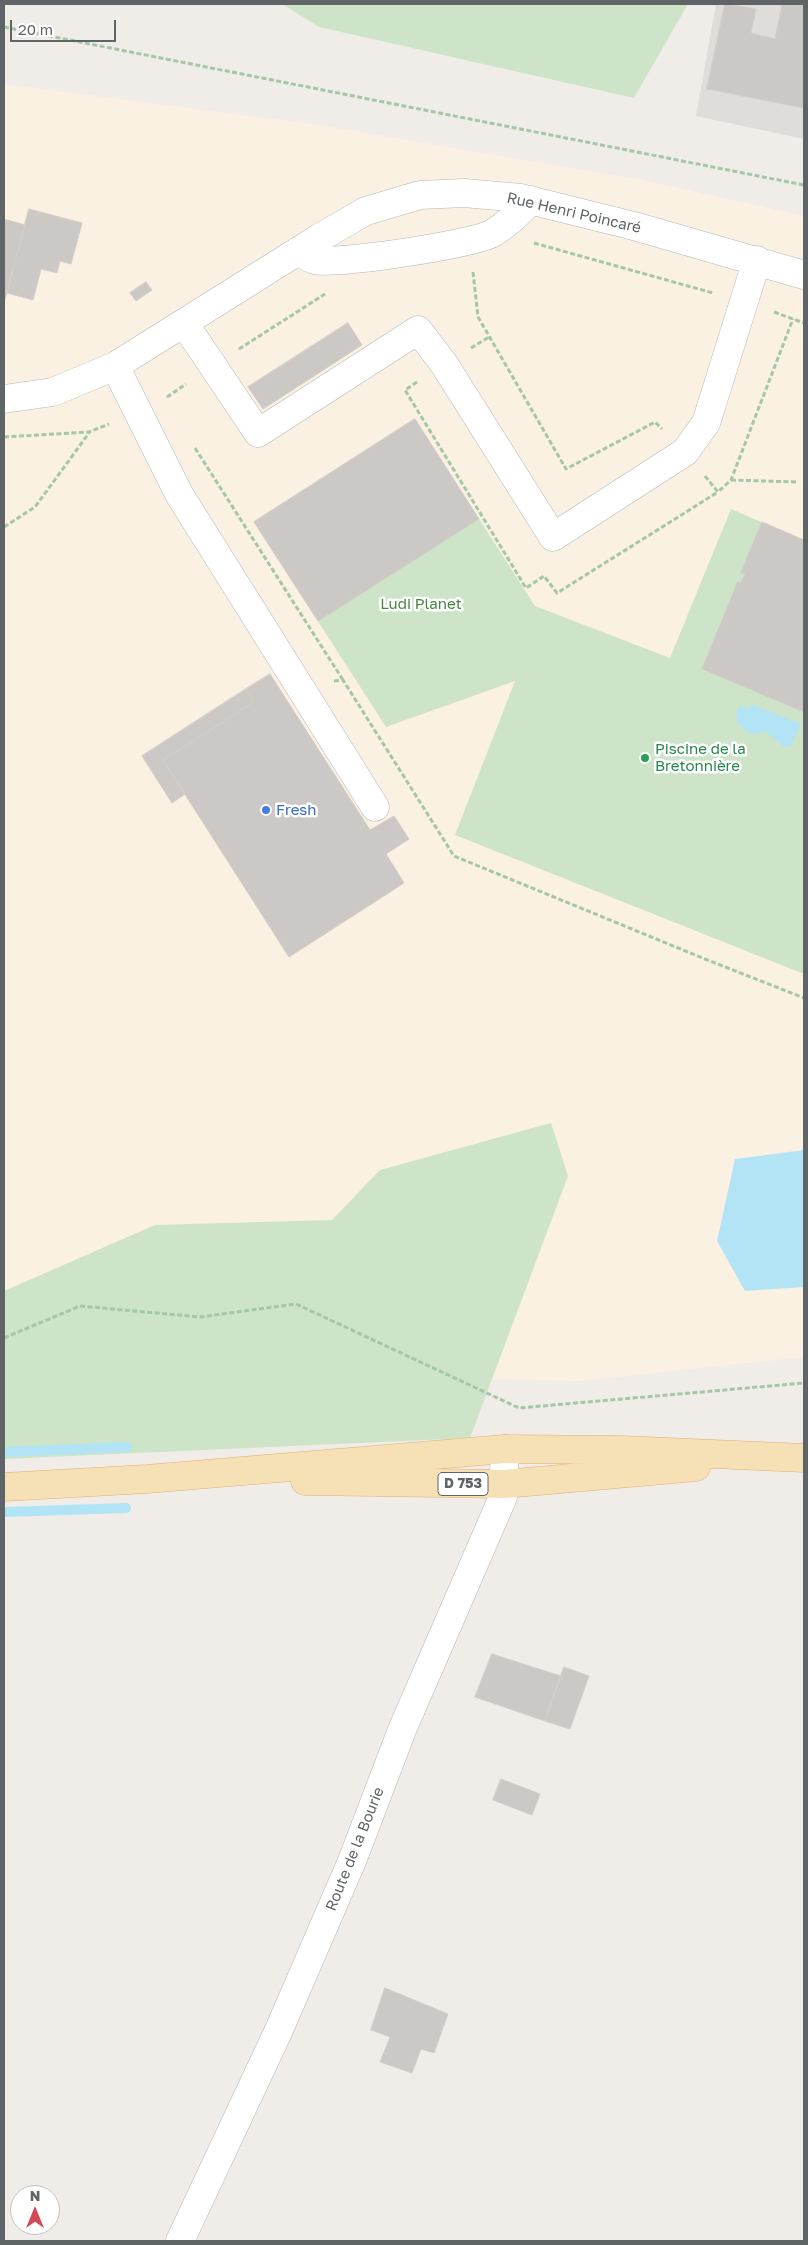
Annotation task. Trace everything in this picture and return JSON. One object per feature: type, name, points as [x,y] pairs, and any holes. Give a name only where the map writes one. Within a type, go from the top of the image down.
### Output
[{"type":"main road","name":"D 753","points":[[4,1487],[147,1479],[505,1449],[622,1450],[804,1458]]},
{"type":"main road","name":"D 753","points":[[147,1479],[504,1484],[690,1468],[804,1452]]},
{"type":"street","name":"Rue Henri Poincaré","points":[[4,399],[53,392],[115,366],[298,251],[366,211],[420,195],[464,193],[531,200],[804,274]]},
{"type":"street","points":[[298,251],[314,260],[340,261],[469,242],[493,233],[513,218],[531,200]]},
{"type":"street","points":[[184,323],[258,433],[418,330],[444,364],[553,537],[686,452],[706,423],[758,260]]},
{"type":"street","points":[[115,366],[180,494],[375,807]]},
{"type":"street","name":"Route de la Bourie","points":[[180,2241],[278,2032],[352,1861],[402,1730],[503,1497],[505,1449]]},
{"type":"path","points":[[4,27],[804,185]]},
{"type":"path","points":[[472,266],[478,317],[566,469],[655,422],[686,452],[718,492],[731,480],[793,319]]},
{"type":"path","points":[[4,526],[35,507],[89,432]]},
{"type":"path","points":[[190,441],[454,856],[804,998]]},
{"type":"path","points":[[731,480],[796,482]]},
{"type":"path","points":[[295,678],[318,683],[343,680]]},
{"type":"path","points":[[4,1338],[80,1306],[200,1317],[296,1304],[519,1408],[804,1383]]},
{"type":"shaded area","points":[[716,4],[804,4],[804,139],[696,116]]},
{"type":"shaded area","points":[[4,84],[319,125],[642,180],[804,216],[804,1357],[579,1381],[492,1379],[568,1176],[380,1170],[332,1220],[155,1225],[4,1291]]},
{"type":"green space","points":[[282,4],[688,4],[634,98],[319,27]]},
{"type":"green space","name":"Piscine de la Bretonnière","points":[[415,419],[535,606],[670,658],[731,509],[804,540],[804,974],[455,835],[515,681],[386,727],[254,522]]},
{"type":"green space","points":[[551,1123],[568,1176],[470,1438],[4,1459],[4,1291],[155,1225],[332,1220],[380,1170]]},
{"type":"water","points":[[751,704],[801,724],[791,746],[784,747],[765,731],[753,734],[745,731],[739,724],[736,715],[740,707],[750,708]]},
{"type":"water","points":[[804,1150],[804,1287],[745,1291],[717,1241],[735,1159]]},
{"type":"building","points":[[725,4],[756,9],[751,33],[775,39],[782,4],[804,4],[804,108],[707,89]]},
{"type":"building","points":[[29,209],[82,223],[71,264],[60,261],[57,273],[41,269],[33,300],[7,293]]},
{"type":"building","points":[[4,219],[25,225],[4,303]]},
{"type":"building","points":[[146,282],[152,290],[136,301],[130,293]]},
{"type":"building","points":[[348,323],[362,345],[263,409],[248,387]]},
{"type":"building","points":[[415,419],[479,519],[318,621],[254,522]]},
{"type":"building","points":[[762,522],[804,540],[804,712],[702,669],[738,581],[741,583],[745,574],[741,573]]},
{"type":"building","points":[[270,674],[370,830],[394,816],[409,839],[386,854],[404,883],[289,957],[163,760],[254,702],[246,689]]},
{"type":"building","points":[[246,689],[254,702],[163,760],[185,794],[172,803],[142,756]]},
{"type":"building","points":[[492,1654],[561,1676],[545,1721],[475,1697]]},
{"type":"building","points":[[564,1667],[589,1676],[570,1729],[545,1721]]},
{"type":"building","points":[[501,1779],[540,1794],[532,1815],[493,1800]]},
{"type":"building","points":[[385,1988],[448,2014],[434,2053],[421,2049],[412,2073],[380,2062],[390,2037],[371,2030]]},
{"type":"waterway","points":[[4,1452],[127,1447]]},
{"type":"waterway","points":[[4,1512],[126,1508]]},
{"type":"place","name":"Piscine de la Bretonnière","points":[[645,758]]},
{"type":"place","name":"Fresh","points":[[266,810]]},
{"type":"park label","name":"Ludi Planet","points":[[421,604]]}]
